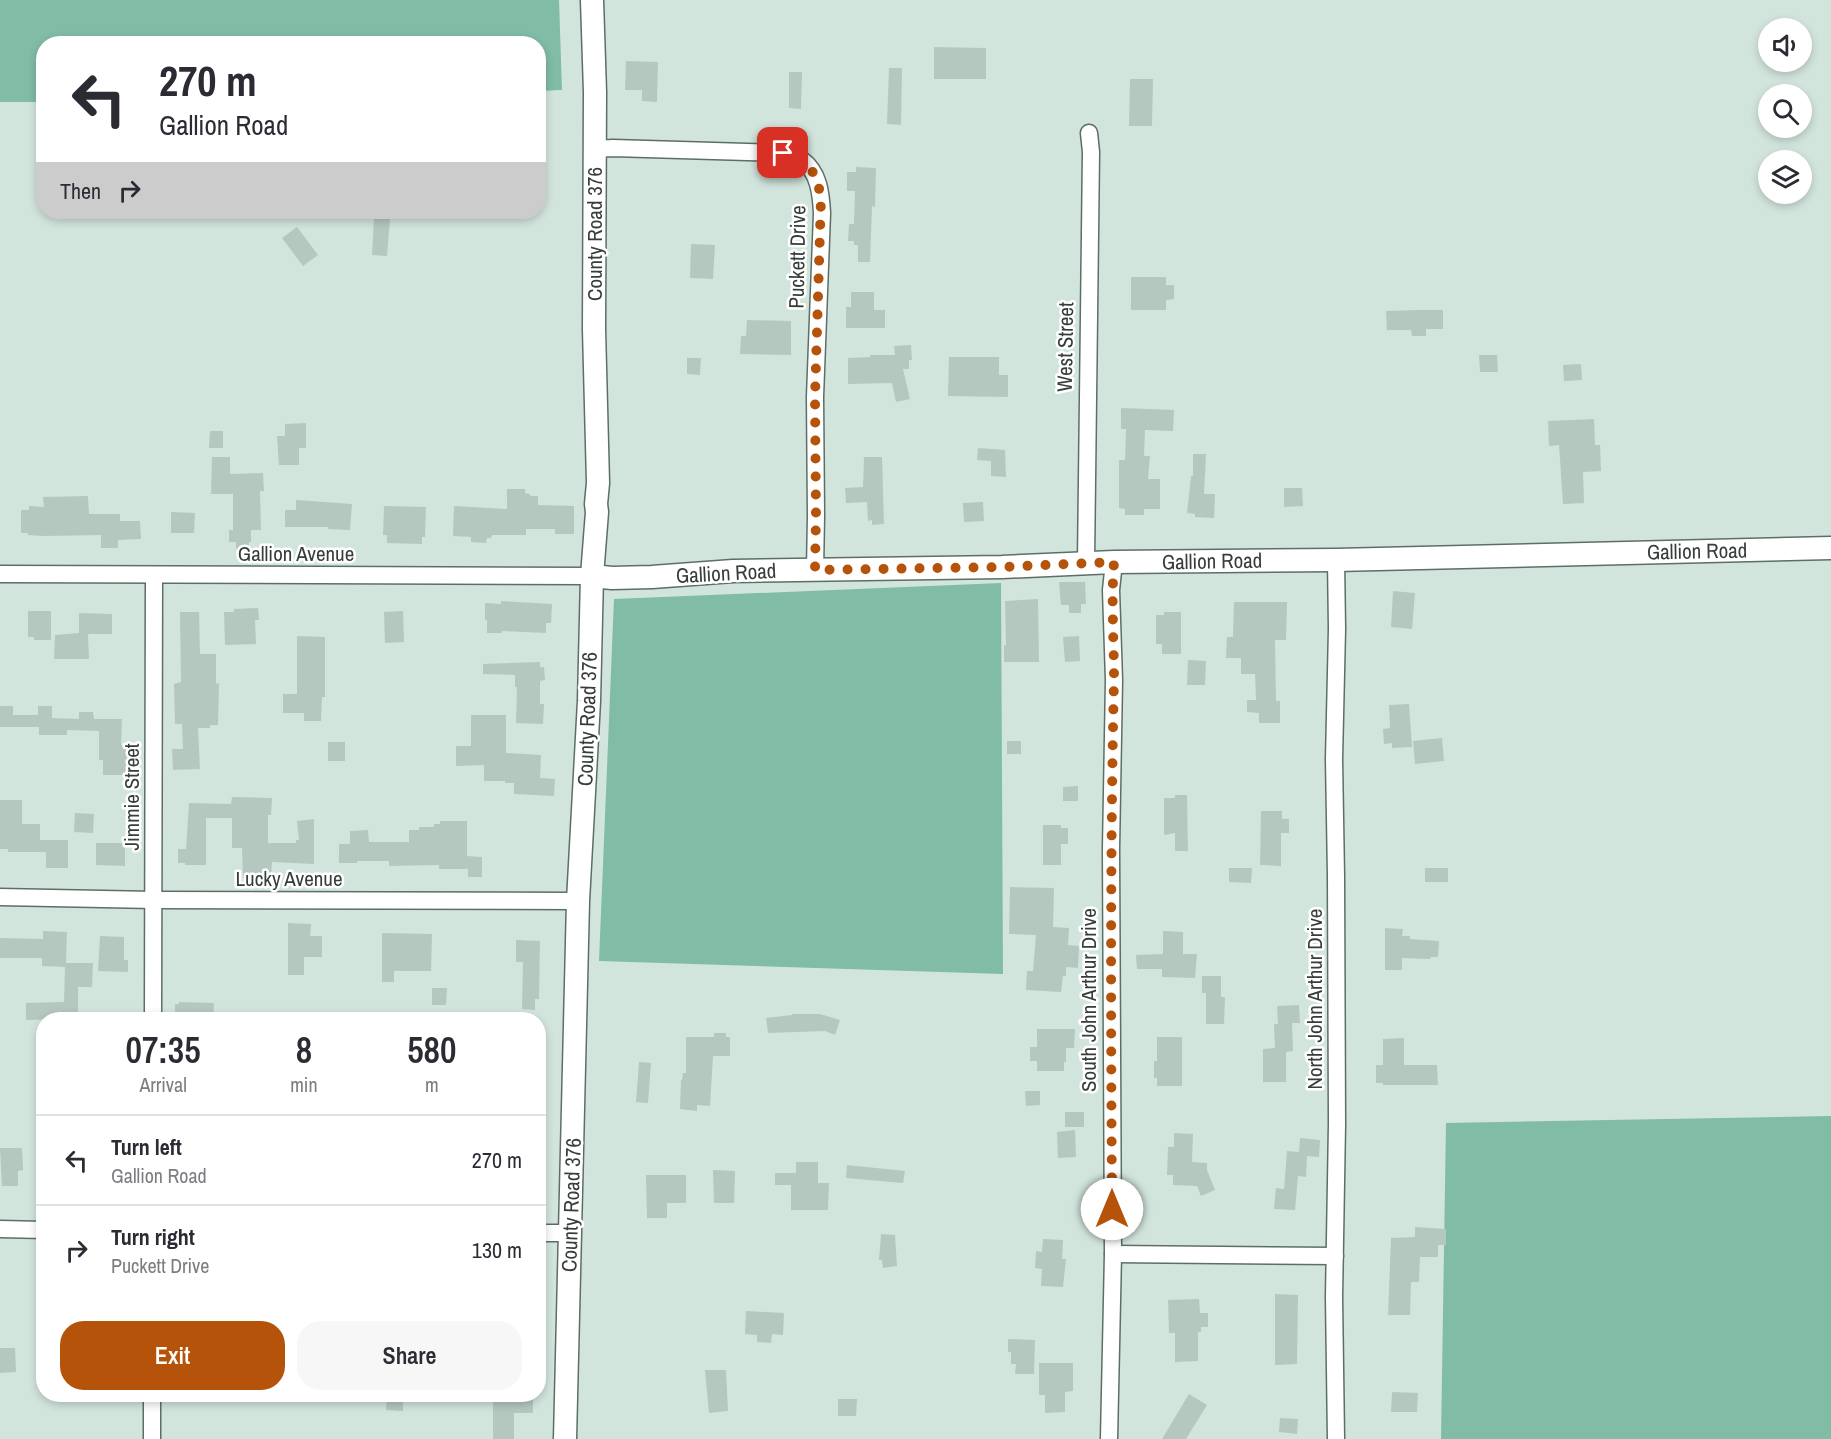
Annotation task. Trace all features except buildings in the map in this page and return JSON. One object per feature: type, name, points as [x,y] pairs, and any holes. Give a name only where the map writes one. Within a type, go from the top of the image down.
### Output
[{"type":"street","name":"County Road 376","points":[[565,1439],[578,901],[598,483],[594,329],[595,92],[592,0]]},
{"type":"street","name":"West Street","points":[[1086,562],[1091,152],[1089,133]]},
{"type":"street","name":"Puckett Drive","points":[[594,150],[625,148],[783,153],[801,159],[814,173],[821,198],[822,213],[815,397],[815,570]]},
{"type":"street","name":"Gallion Road","points":[[592,576],[642,577],[733,571],[1002,567],[1086,562],[1336,560],[1831,548]]},
{"type":"street","name":"North John Arthur Drive","points":[[1336,560],[1334,759],[1337,1112],[1336,1439]]},
{"type":"street","name":"South John Arthur Drive","points":[[1109,1439],[1113,1254],[1111,849],[1114,562]]},
{"type":"street","name":"Gallion Avenue","points":[[0,574],[592,576]]},
{"type":"street","name":"Jimmie Street","points":[[153,1012],[154,575]]},
{"type":"street","name":"Lucky Avenue","points":[[0,897],[154,900],[578,901]]},
{"type":"street","points":[[0,1229],[36,1230]]},
{"type":"street","points":[[546,1233],[570,1233]]},
{"type":"street","points":[[1113,1254],[1335,1256]]},
{"type":"street","points":[[152,1402],[152,1439]]},
{"type":"green space","points":[[0,0],[559,0],[562,90],[546,91],[546,36],[36,36],[36,102],[0,102]]},
{"type":"green space","points":[[1001,583],[1003,974],[599,961],[614,599]]},
{"type":"green space","points":[[1831,1116],[1831,1439],[1441,1439],[1446,1123]]},
{"type":"route","points":[[783,153],[801,159],[814,173],[821,198],[815,397],[815,570],[1002,567],[1114,562],[1111,849],[1112,1209]]}]
